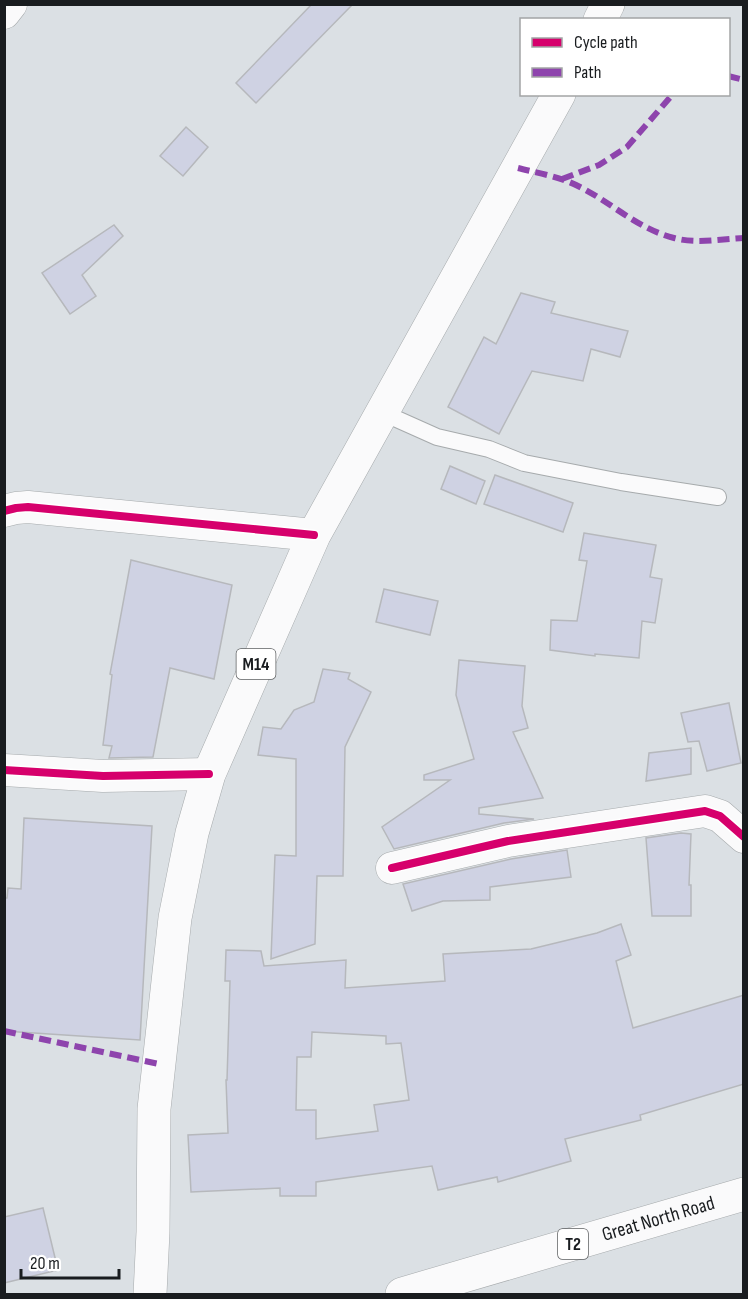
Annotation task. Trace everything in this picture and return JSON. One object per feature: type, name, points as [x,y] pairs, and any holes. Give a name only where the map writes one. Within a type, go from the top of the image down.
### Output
[{"type":"main road","points":[[601,18],[608,4]]},
{"type":"main road","name":"M14","points":[[150,1294],[154,1109],[175,918],[192,833],[209,774],[314,535],[558,96]]},
{"type":"main road","name":"Great North Road","points":[[402,1294],[744,1194]]},
{"type":"street","points":[[4,13],[11,4]]},
{"type":"street","points":[[4,511],[28,507],[314,535]]},
{"type":"street","points":[[4,770],[103,776],[209,774]]},
{"type":"street","points":[[392,868],[508,841],[705,811],[720,816],[744,837]]},
{"type":"lane","points":[[381,412],[436,437],[489,450],[524,463],[621,482],[718,497]]},
{"type":"building","points":[[312,4],[353,4],[256,103],[236,83]]},
{"type":"building","points":[[186,127],[208,147],[183,176],[160,156]]},
{"type":"building","points":[[114,225],[123,236],[82,275],[96,296],[70,314],[42,273]]},
{"type":"building","points":[[521,293],[555,302],[551,313],[628,331],[620,357],[591,349],[583,381],[532,371],[499,434],[448,407],[484,337],[496,344]]},
{"type":"building","points":[[450,466],[485,481],[476,504],[441,489]]},
{"type":"building","points":[[495,475],[573,503],[563,532],[484,504]]},
{"type":"building","points":[[584,533],[656,545],[650,577],[662,579],[655,623],[642,621],[639,658],[595,654],[595,656],[550,650],[551,620],[577,621],[587,561],[579,560]]},
{"type":"building","points":[[131,560],[232,585],[214,679],[170,668],[153,757],[109,758],[112,746],[103,745],[112,675],[110,674]]},
{"type":"building","points":[[384,589],[438,601],[430,635],[376,622]]},
{"type":"building","points":[[459,660],[525,666],[522,706],[528,728],[513,732],[543,798],[479,808],[479,814],[534,819],[504,823],[394,849],[382,827],[450,780],[424,780],[424,775],[474,759],[456,695]]},
{"type":"building","points":[[323,669],[350,673],[348,679],[371,692],[345,747],[343,876],[317,876],[315,944],[271,959],[275,855],[296,856],[296,759],[258,755],[263,727],[281,729],[294,710],[314,702]]},
{"type":"building","points":[[729,703],[741,763],[707,771],[699,741],[688,742],[681,713]]},
{"type":"building","points":[[691,748],[691,774],[646,781],[649,753]]},
{"type":"building","points":[[24,818],[152,826],[140,1040],[4,1031],[4,898],[7,898],[8,888],[21,889]]},
{"type":"building","points":[[681,833],[691,834],[689,885],[691,885],[691,916],[652,916],[646,838]]},
{"type":"building","points":[[567,850],[571,877],[490,887],[490,900],[443,901],[412,911],[403,884],[511,859]]},
{"type":"building","points":[[621,924],[631,955],[616,961],[633,1028],[744,995],[744,1084],[640,1115],[641,1120],[565,1139],[571,1161],[498,1182],[497,1177],[438,1190],[432,1166],[316,1182],[316,1196],[280,1196],[280,1188],[191,1192],[188,1135],[228,1133],[226,1080],[230,981],[225,981],[226,950],[261,951],[264,966],[346,960],[345,988],[445,981],[443,954],[531,949],[597,933]],"holes":[[[312,1032],[386,1036],[386,1044],[401,1043],[409,1100],[374,1105],[378,1131],[316,1139],[316,1110],[296,1110],[297,1057],[311,1057]]]},
{"type":"building","points":[[43,1208],[58,1270],[4,1283],[4,1217]]},
{"type":"marked path","points":[[730,76],[744,80]]},
{"type":"marked path","points":[[562,179],[599,165],[627,147],[671,96]]},
{"type":"marked path","points":[[518,168],[573,184],[661,234],[682,240],[700,241],[744,238]]},
{"type":"marked path","points":[[4,1031],[159,1064]]},
{"type":"cycle path","points":[[4,511],[28,507],[314,535]]},
{"type":"cycle path","points":[[4,770],[103,776],[209,774]]},
{"type":"cycle path","points":[[392,868],[508,841],[705,811],[720,816],[744,837]]}]
